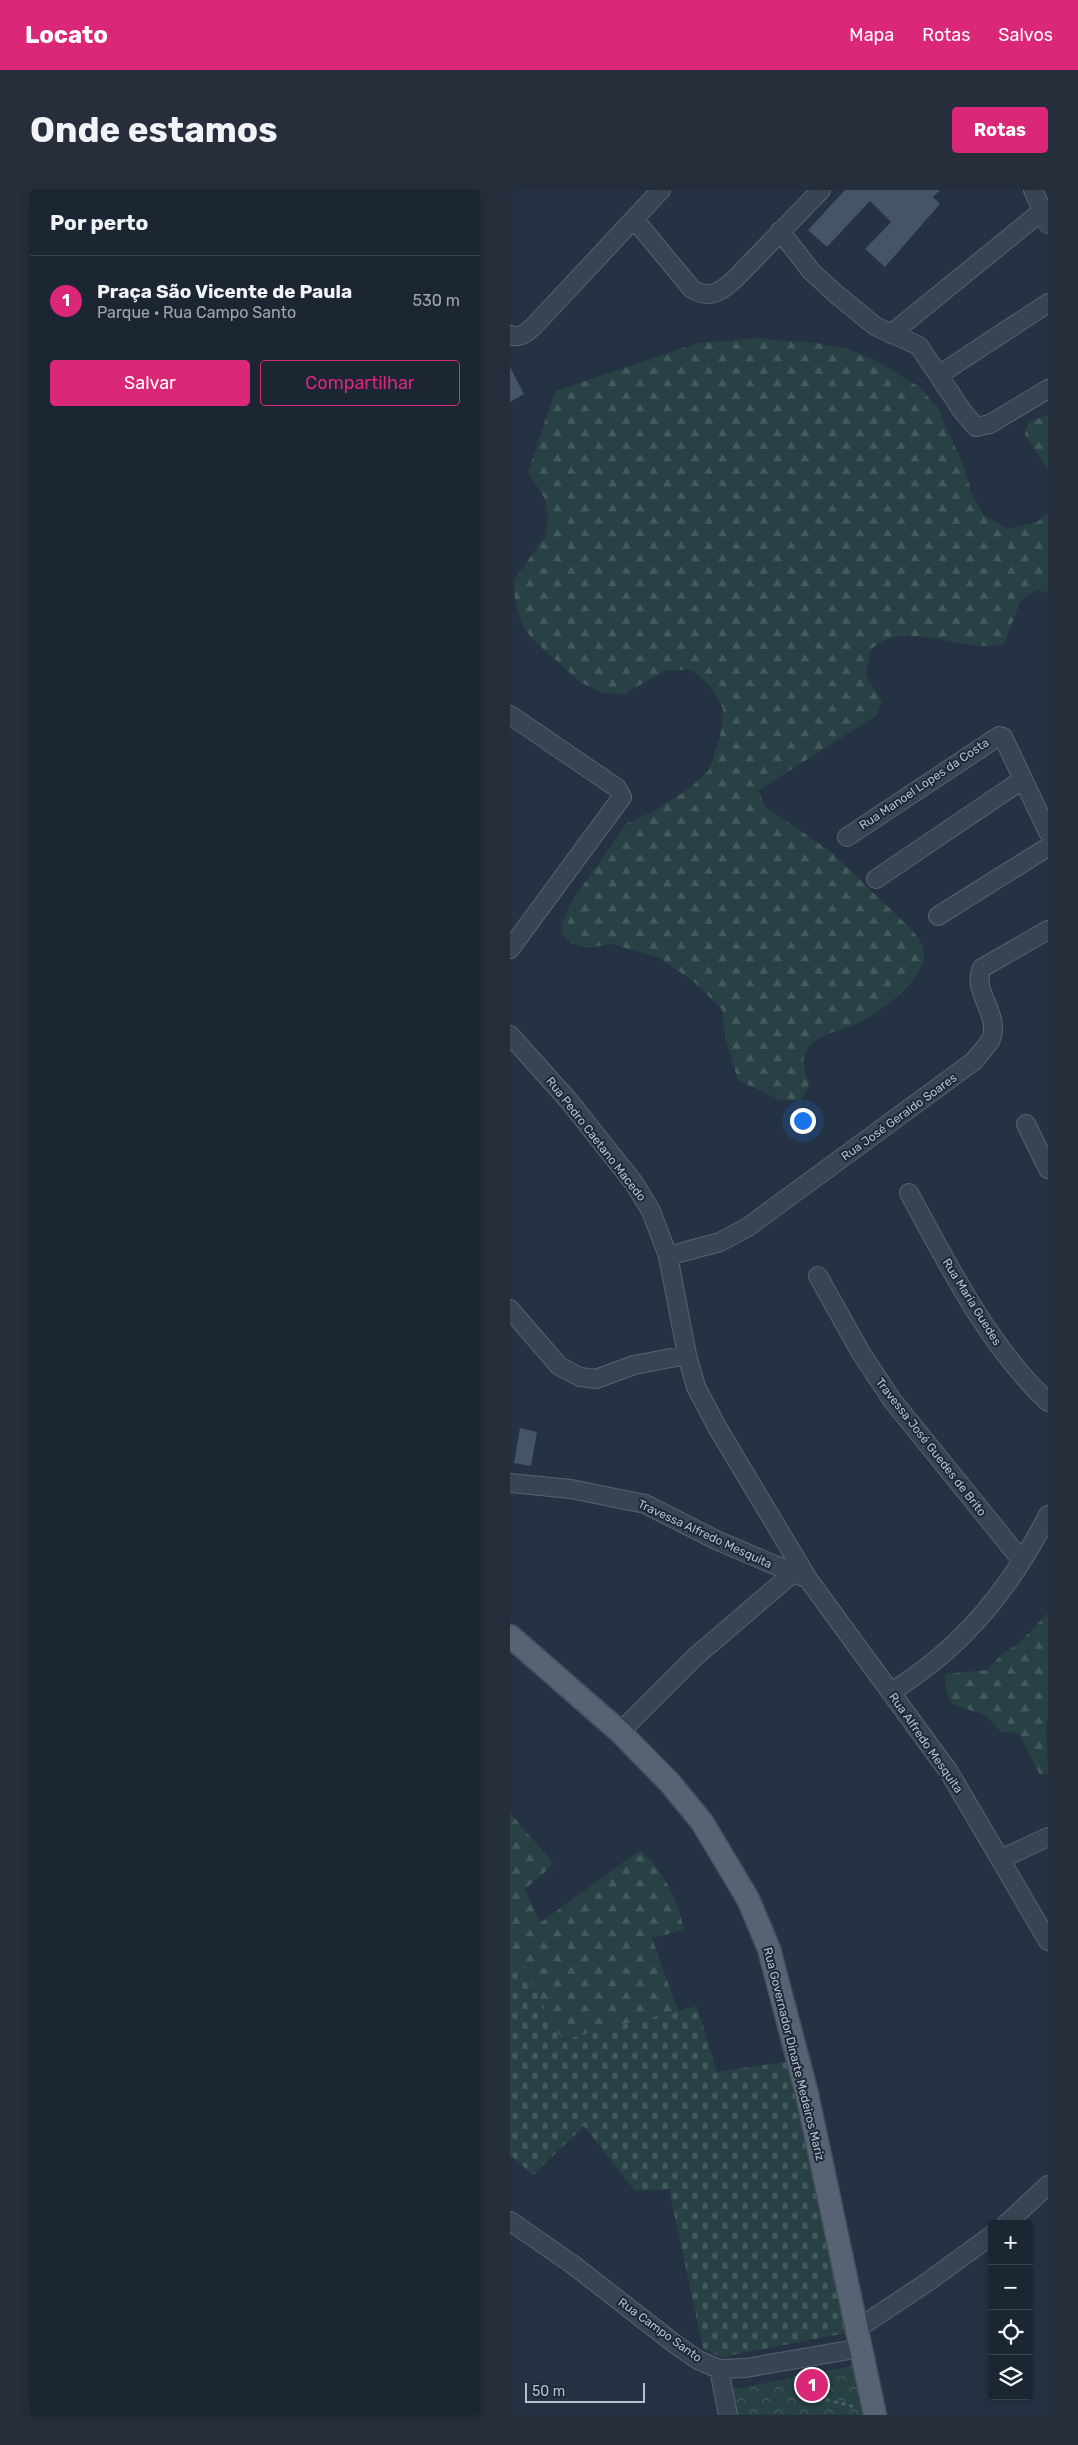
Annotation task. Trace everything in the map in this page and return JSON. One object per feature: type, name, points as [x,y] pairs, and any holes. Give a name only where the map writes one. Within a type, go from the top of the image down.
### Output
[{"type":"main road","name":"Rua Governador Dinarte Medeiros Mariz","points":[[510,1636],[620,1732],[664,1776],[702,1822],[748,1898],[769,1949],[807,2094],[875,2414]]},
{"type":"street","points":[[515,336],[533,327],[661,190]]},
{"type":"street","points":[[634,219],[692,289],[707,295],[717,293],[730,284],[822,190]]},
{"type":"street","points":[[891,334],[1045,217],[1033,190]]},
{"type":"street","points":[[780,231],[810,272],[875,326],[919,346],[971,423],[978,428],[1024,405],[1048,389]]},
{"type":"street","points":[[939,375],[1048,303]]},
{"type":"street","points":[[510,715],[617,788],[622,797],[510,950]]},
{"type":"street","name":"Rua Manoel Lopes da Costa","points":[[846,837],[993,738],[1003,737],[1022,780]]},
{"type":"street","points":[[876,879],[1022,780],[1048,832]]},
{"type":"street","points":[[938,916],[1048,847]]},
{"type":"street","name":"Rua José Geraldo Soares","points":[[668,1256],[720,1242],[748,1227],[974,1061],[991,1040],[994,1029],[993,1020],[980,981],[982,968],[1048,930]]},
{"type":"street","name":"Rua Pedro Caetano Macedo","points":[[510,1035],[569,1101],[634,1183],[652,1211],[668,1256],[687,1355],[696,1387],[801,1576]]},
{"type":"street","points":[[1026,1124],[1048,1169]]},
{"type":"street","name":"Rua Maria Guedes","points":[[909,1193],[943,1256],[1000,1347],[1032,1387],[1048,1402]]},
{"type":"street","name":"Travessa José Guedes de Brito","points":[[818,1276],[861,1353],[892,1400],[1022,1561]]},
{"type":"street","points":[[510,1309],[559,1366],[580,1378],[596,1379],[634,1365],[687,1355]]},
{"type":"street","name":"Travessa Alfredo Mesquita","points":[[510,1483],[571,1489],[645,1504],[672,1516],[718,1541],[801,1576]]},
{"type":"street","points":[[891,1693],[939,1658],[970,1626],[1022,1561],[1048,1515]]},
{"type":"street","points":[[620,1732],[695,1657],[801,1576]]},
{"type":"street","name":"Rua Alfredo Mesquita","points":[[801,1576],[949,1772],[1048,1942]]},
{"type":"street","points":[[1000,1859],[1048,1837]]},
{"type":"street","points":[[1010,2220],[1048,2185]]},
{"type":"street","name":"Rua Campo Santo","points":[[510,2221],[572,2264],[675,2344],[698,2360],[720,2369],[746,2368],[791,2360],[859,2338]]},
{"type":"street","points":[[859,2338],[929,2281],[988,2238]]},
{"type":"street","points":[[720,2369],[728,2415]]},
{"type":"path","points":[[791,2360],[799,2386],[811,2394],[875,2414]]},
{"type":"green space","points":[[761,338],[811,342],[847,349],[875,360],[919,387],[938,408],[965,469],[971,492],[983,514],[1008,529],[1037,522],[1048,513],[1048,593],[1037,590],[1021,600],[1004,644],[974,645],[916,636],[902,636],[881,642],[871,649],[866,675],[882,701],[877,715],[759,790],[764,806],[830,851],[910,928],[921,942],[924,951],[923,962],[918,973],[909,985],[887,1005],[854,1025],[822,1037],[811,1044],[804,1057],[805,1072],[809,1086],[800,1101],[780,1100],[738,1080],[726,1041],[722,1009],[693,981],[658,957],[611,944],[587,948],[571,943],[562,934],[562,923],[570,904],[626,824],[654,811],[690,788],[709,770],[720,737],[723,708],[710,686],[692,670],[667,670],[624,694],[603,693],[580,682],[531,638],[521,622],[515,599],[514,580],[546,535],[548,519],[545,499],[528,472],[555,391],[698,343]]},
{"type":"green space","points":[[1048,415],[1048,470],[1025,435],[1028,422]]},
{"type":"green space","points":[[1048,1613],[1048,1718],[1046,1725],[1048,1773],[1040,1775],[1019,1733],[1001,1732],[985,1715],[952,1704],[946,1689],[945,1674],[987,1670],[1002,1654],[1018,1644]]},
{"type":"green space","points":[[510,1813],[554,1864],[525,1889],[540,1923],[640,1850],[649,1858],[663,1877],[674,1897],[684,1930],[652,1938],[678,2011],[562,2040],[522,1965],[510,1969]]},
{"type":"green space","points":[[522,1965],[562,2040],[697,2006],[717,2072],[789,2061],[846,2333],[721,2357],[703,2348],[669,2189],[635,2191],[584,2126],[533,2175],[510,2155],[510,1969]]},
{"type":"green space","points":[[857,2365],[869,2415],[737,2415],[730,2390]]},
{"type":"building","points":[[845,190],[940,190],[933,197],[940,204],[885,267],[865,249],[891,222],[870,201],[827,247],[808,230]]},
{"type":"building","points":[[510,367],[524,394],[510,402]]},
{"type":"building","points":[[520,1428],[537,1432],[531,1466],[514,1463]]},
{"type":"place","name":"Praça São Vicente de Paula","points":[[812,2385]]}]
